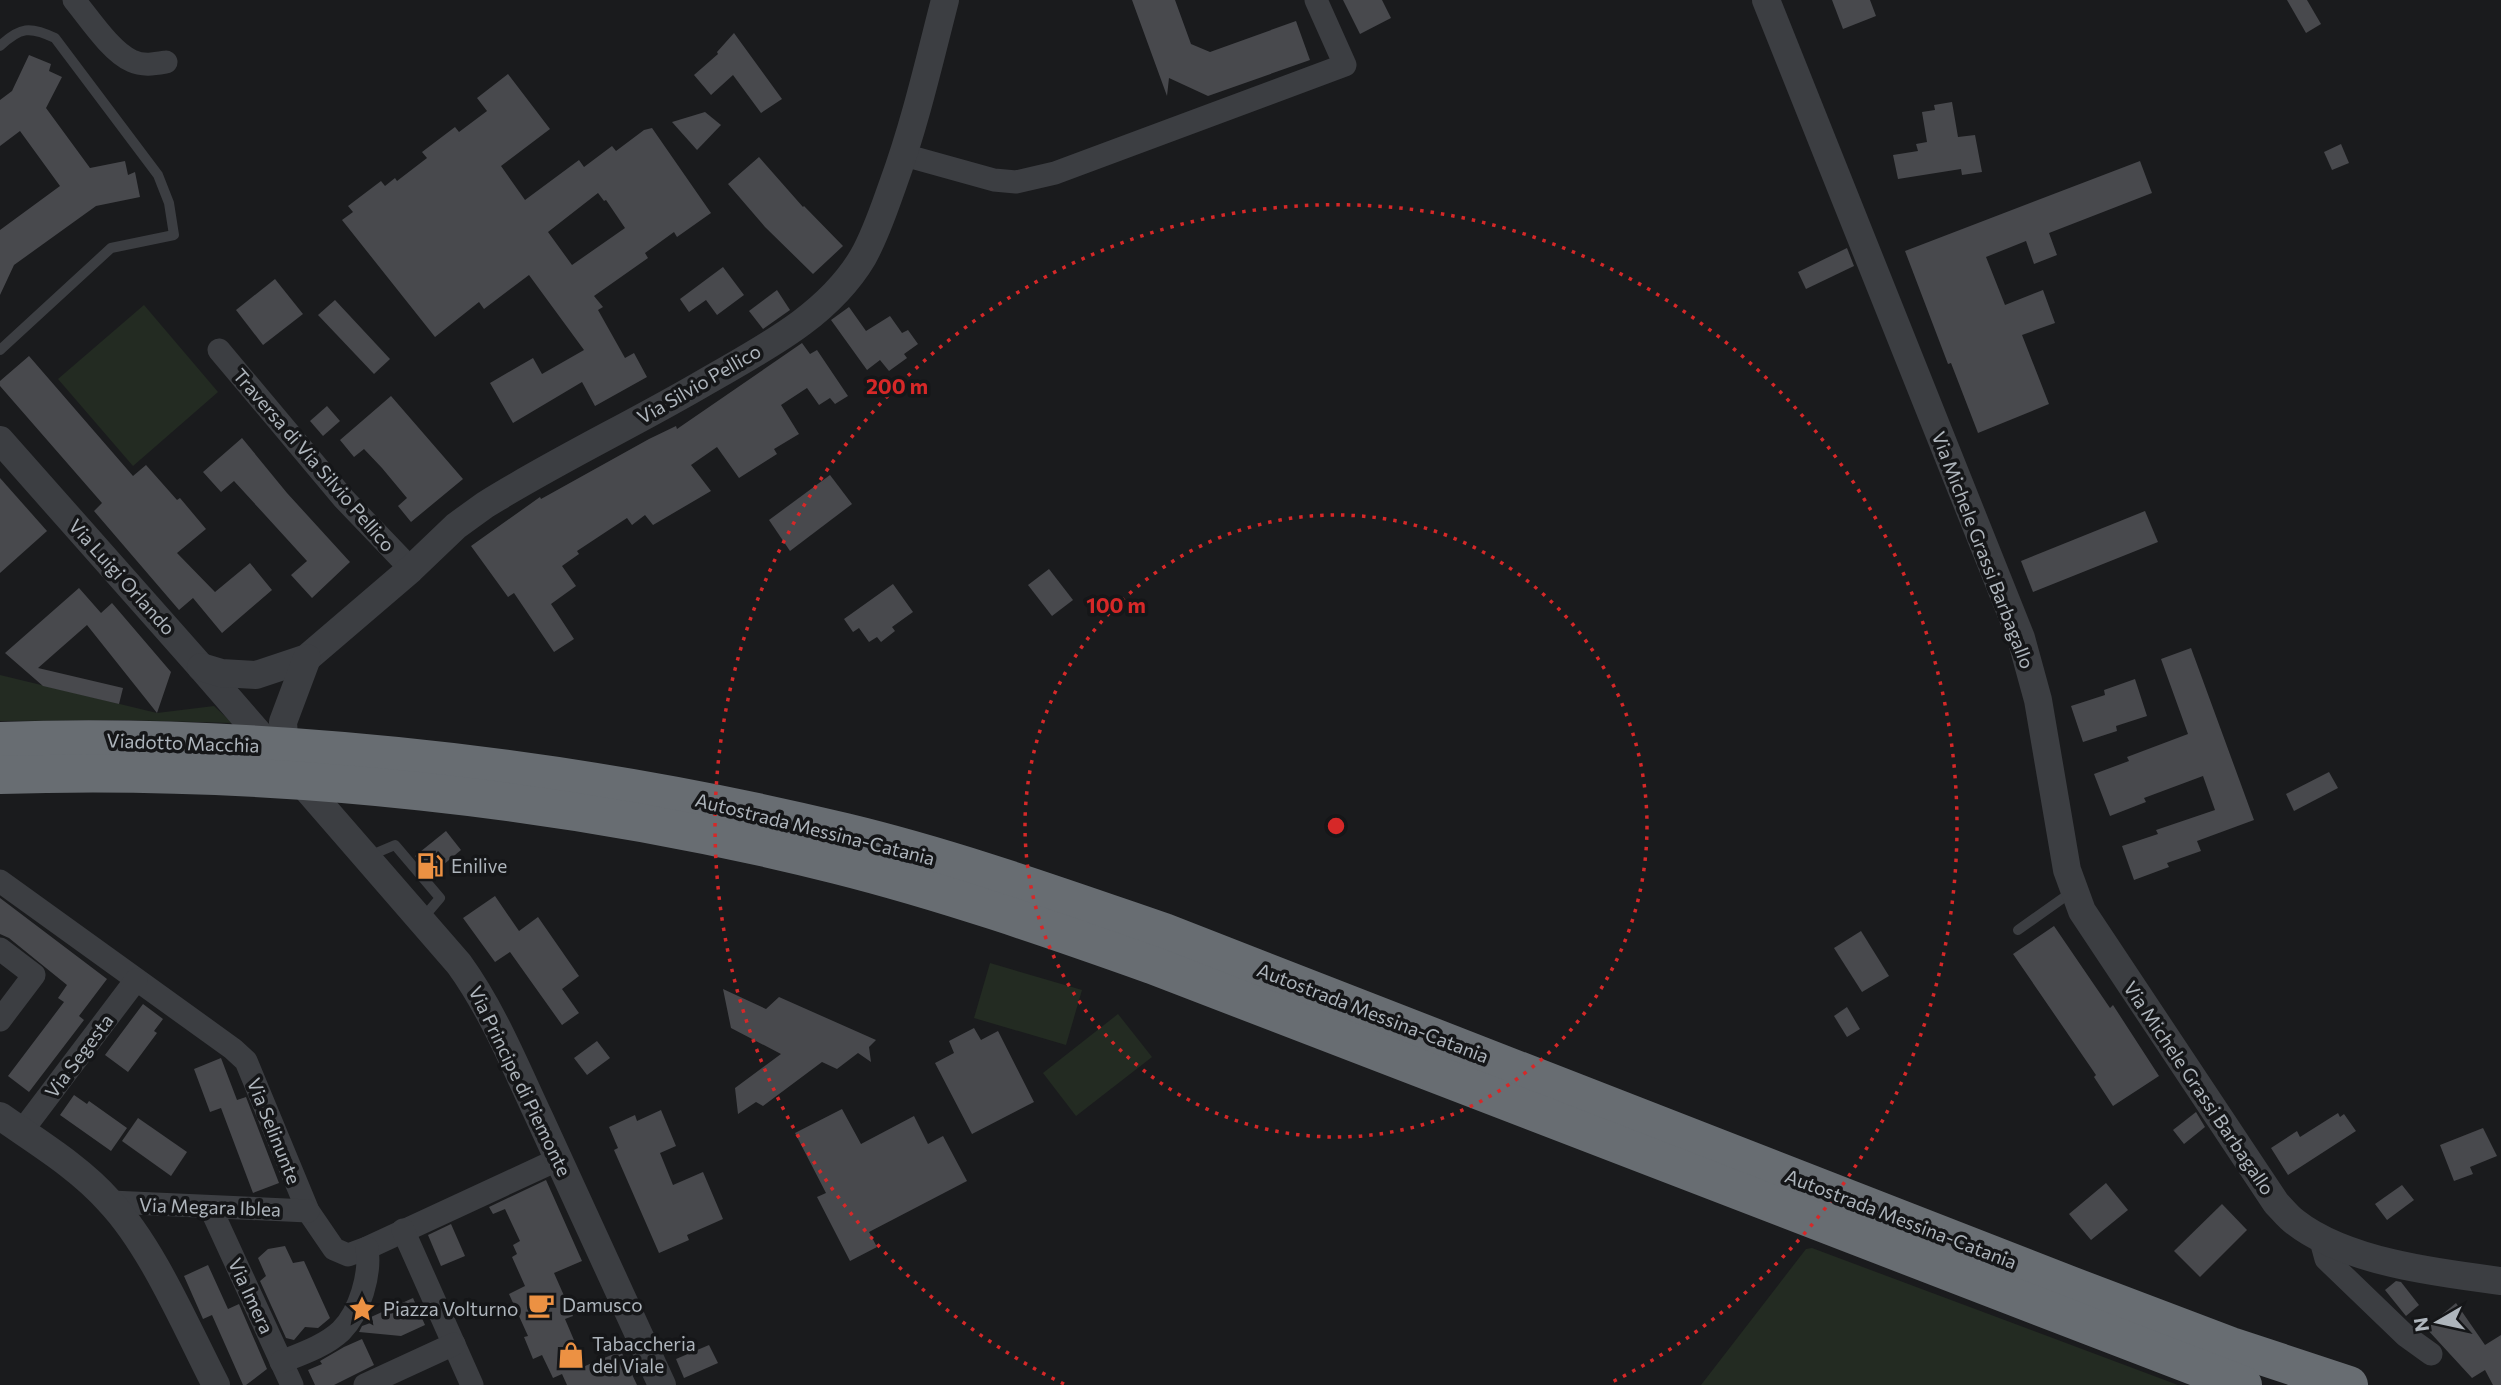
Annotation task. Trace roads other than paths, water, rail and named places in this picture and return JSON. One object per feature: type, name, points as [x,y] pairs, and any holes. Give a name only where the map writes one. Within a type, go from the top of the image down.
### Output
[{"type":"highway","name":"Viadotto Macchia","points":[[0,741],[233,743],[365,769]]},
{"type":"highway","name":"Viadotto Macchia","points":[[0,775],[178,776],[365,769]]},
{"type":"highway","name":"Autostrada Messina-Catania","points":[[365,769],[529,807],[728,840],[837,865],[1030,921],[1152,965],[2243,1385]]},
{"type":"highway","name":"Autostrada Messina-Catania","points":[[365,769],[534,772],[639,788],[847,833],[1042,890],[1164,932],[2206,1337],[2349,1385]]},
{"type":"street","points":[[74,0],[120,54],[134,62],[150,65],[166,62]]},
{"type":"street","name":"Via Silvio Pellico","points":[[243,715],[250,696],[298,661],[411,569],[456,526],[485,505],[746,359],[795,328],[822,306],[863,257],[879,223],[904,155],[945,0]]},
{"type":"street","points":[[904,155],[994,180],[1016,182],[1055,173],[1345,65],[1316,0]]},
{"type":"street","name":"Via Michele Grassi Barbagallo","points":[[1766,0],[2021,638],[2038,700],[2067,870],[2082,911],[2276,1203],[2294,1222],[2320,1237],[2366,1256],[2434,1273],[2501,1281]]},
{"type":"street","name":"Traversa di Via Silvio Pellico","points":[[219,350],[344,499],[411,569]]},
{"type":"street","name":"Via Luigi Orlando","points":[[0,440],[243,715]]},
{"type":"street","points":[[201,667],[221,673],[256,676],[298,661],[292,695],[283,722],[291,771]]},
{"type":"street","points":[[243,715],[256,714],[292,695]]},
{"type":"street","name":"Via Principe di Piemonte","points":[[243,715],[421,920],[481,996],[662,1385]]},
{"type":"street","name":"Via Selinunte","points":[[0,881],[246,1061],[308,1211],[334,1249],[348,1255],[367,1248],[559,1159]]},
{"type":"street","points":[[0,949],[34,975],[0,1020]]},
{"type":"street","name":"Via Segesta","points":[[11,1124],[135,980]]},
{"type":"street","points":[[11,1124],[93,1185],[111,1202],[137,1238],[160,1278],[216,1385]]},
{"type":"street","name":"Via Megara Iblea","points":[[111,1202],[308,1211]]},
{"type":"street","name":"Via Imera","points":[[210,1206],[292,1385]]},
{"type":"street","points":[[403,1230],[472,1385]]},
{"type":"street","points":[[2320,1237],[2326,1259],[2406,1336],[2431,1354]]},
{"type":"street","points":[[281,1362],[320,1345],[340,1331],[352,1315],[361,1294],[367,1273],[367,1248]]},
{"type":"street","points":[[365,1385],[454,1344]]},
{"type":"lane","points":[[0,46],[13,34],[26,30],[39,30],[55,38],[158,175],[169,203],[174,235],[111,248],[0,350]]},
{"type":"lane","points":[[2018,930],[2073,891]]},
{"type":"place","name":"Enilive","points":[[430,866]]},
{"type":"place","name":"Damusco","points":[[541,1305]]},
{"type":"place","name":"Piazza Volturno","points":[[362,1309]]},
{"type":"place","name":"Tabaccheria del Viale","points":[[571,1355]]}]
